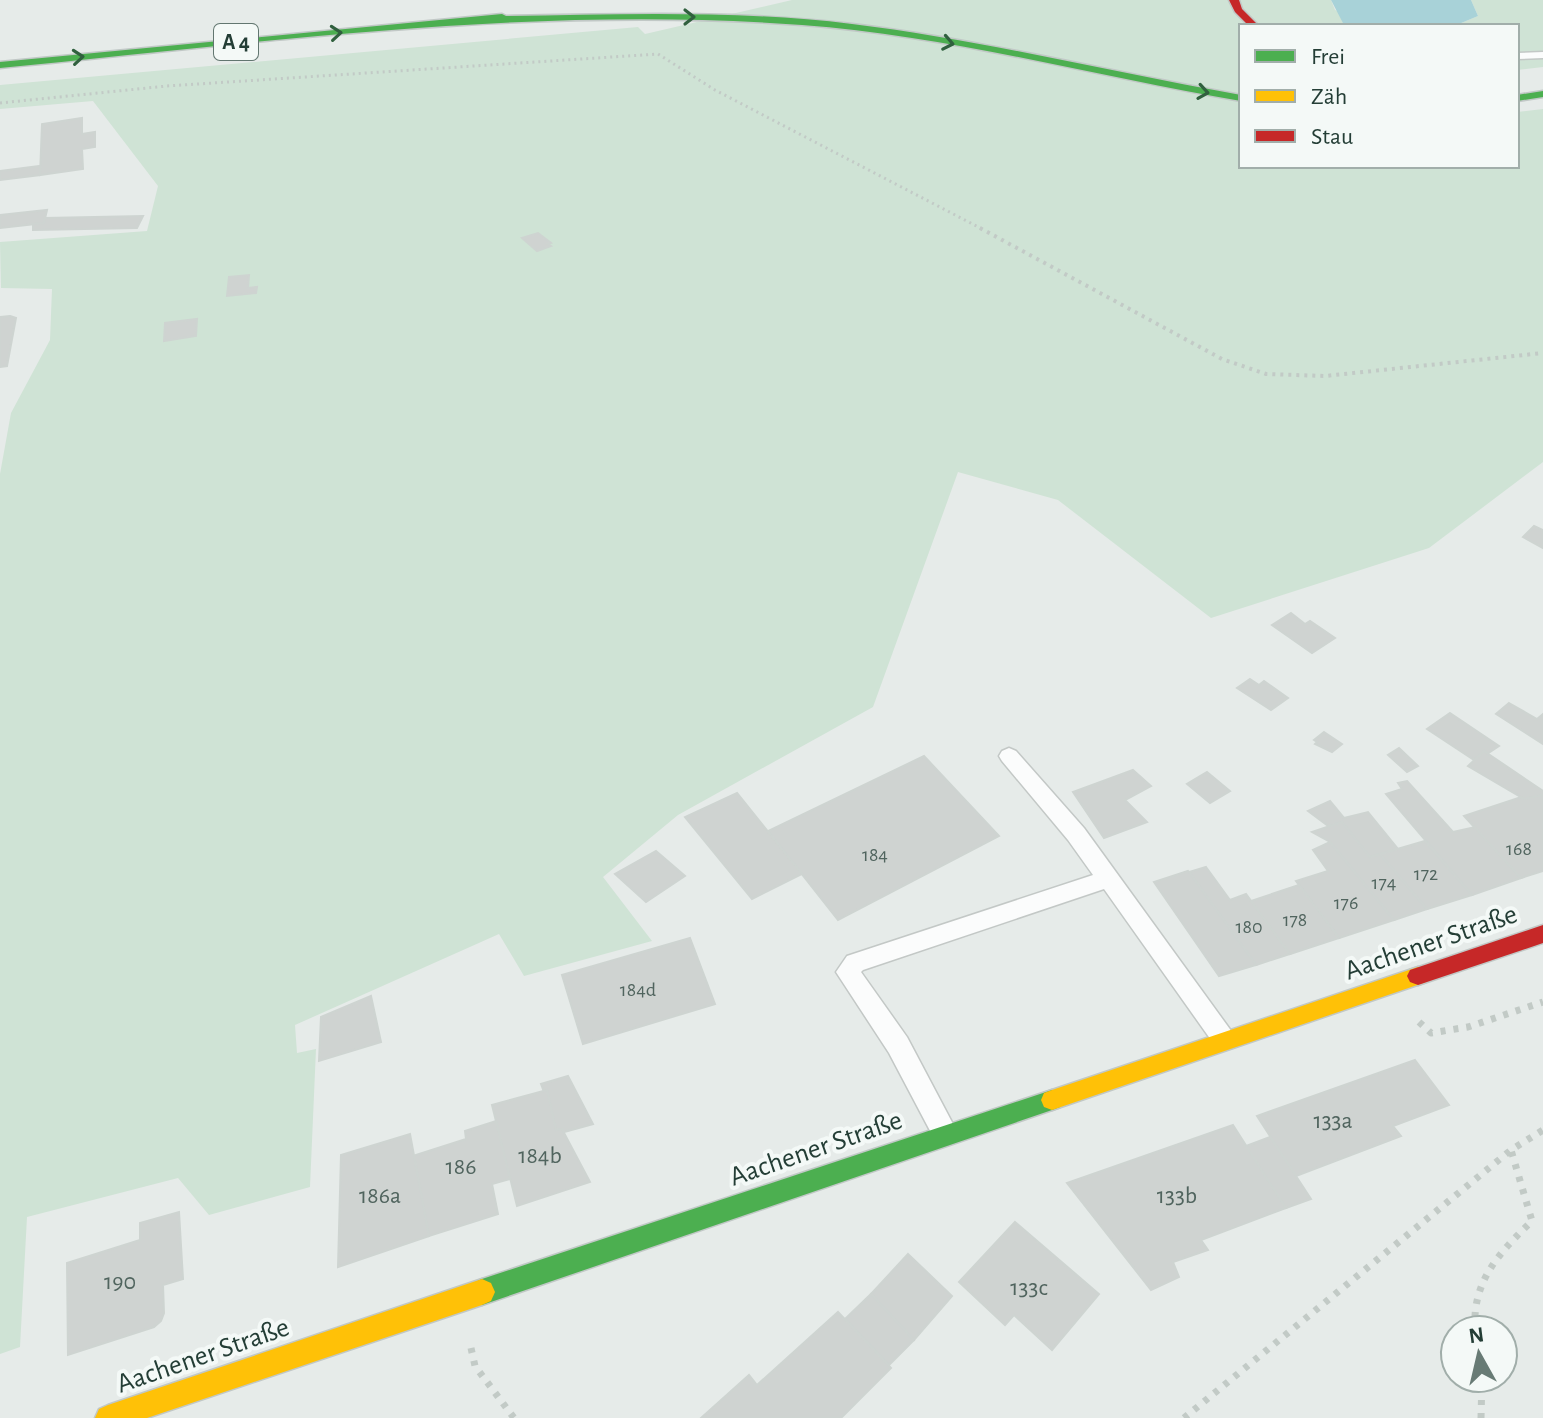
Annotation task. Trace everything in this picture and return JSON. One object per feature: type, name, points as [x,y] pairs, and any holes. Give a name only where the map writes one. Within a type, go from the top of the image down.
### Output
[{"type":"main road","name":"A 4","points":[[0,65],[683,0]]},
{"type":"main road","points":[[1234,0],[1238,10],[1252,24]]},
{"type":"main road","points":[[471,20],[699,17],[808,22],[921,38],[1239,98]]},
{"type":"main road","points":[[1519,98],[1543,94]]},
{"type":"main road","name":"Aachener Straße","points":[[108,1418],[1543,934]]},
{"type":"lane","points":[[1519,56],[1543,55]]},
{"type":"lane","points":[[1009,756],[1076,834],[1225,1039]]},
{"type":"lane","points":[[945,1134],[898,1045],[848,972],[855,963],[1108,879]]},
{"type":"path","points":[[0,103],[183,85],[658,54],[715,90],[900,184],[1222,359],[1266,374],[1325,376],[1543,353]]},
{"type":"path","points":[[1382,989],[1431,1033],[1468,1027],[1543,1002]]},
{"type":"path","points":[[1184,1418],[1511,1150],[1543,1130]]},
{"type":"path","points":[[1473,1314],[1489,1264],[1532,1221],[1511,1150]]},
{"type":"path","points":[[475,1366],[514,1418]]},
{"type":"path","points":[[1481,1418],[1482,1394]]},
{"type":"green space","points":[[792,0],[1331,0],[1335,10],[1373,24],[1239,24],[1239,168],[1519,168],[1519,112],[1543,109],[1543,462],[1429,548],[1211,618],[1058,500],[958,472],[873,707],[678,815],[603,877],[652,941],[524,976],[499,934],[295,1025],[297,1053],[316,1049],[310,1187],[209,1215],[178,1178],[27,1217],[20,1347],[0,1354],[0,474],[11,413],[50,340],[52,289],[1,288],[0,242],[147,231],[158,186],[93,101],[0,109],[0,85],[638,27],[645,34]]},
{"type":"green space","points":[[1471,0],[1543,0],[1543,67],[1519,70],[1519,24],[1459,24],[1478,16]]},
{"type":"water","points":[[1331,0],[1471,0],[1478,16],[1459,24],[1343,24]]},
{"type":"building","points":[[82,118],[82,134],[95,132],[95,147],[82,149],[83,169],[40,175],[42,124]]},
{"type":"building","points":[[40,166],[40,175],[0,180],[0,171]]},
{"type":"building","points":[[47,210],[44,223],[0,228],[0,215]]},
{"type":"building","points":[[143,216],[137,228],[33,230],[33,224],[44,223],[45,218]]},
{"type":"building","points":[[538,233],[551,246],[537,251],[522,238]]},
{"type":"building","points":[[249,275],[248,288],[257,287],[256,293],[227,296],[229,277]]},
{"type":"building","points":[[0,317],[16,318],[7,366],[0,367]]},
{"type":"building","points":[[197,319],[196,336],[164,341],[165,323]]},
{"type":"building","points":[[1534,526],[1543,530],[1543,548],[1523,537]]},
{"type":"building","points":[[1291,613],[1305,624],[1310,621],[1335,638],[1312,653],[1272,625]]},
{"type":"building","points":[[1250,679],[1259,685],[1264,681],[1288,698],[1271,710],[1237,688]]},
{"type":"building","points":[[1509,703],[1537,719],[1543,714],[1543,744],[1496,714]]},
{"type":"building","points":[[1450,713],[1499,746],[1487,754],[1484,751],[1474,760],[1427,729]]},
{"type":"building","points":[[1324,732],[1342,744],[1332,752],[1315,744],[1317,742],[1314,740]]},
{"type":"building","points":[[1399,748],[1418,766],[1407,772],[1388,755]]},
{"type":"building","points":[[1484,751],[1543,791],[1543,795],[1524,799],[1468,766]]},
{"type":"building","points":[[924,756],[999,836],[838,920],[768,831]]},
{"type":"building","points":[[1133,770],[1151,786],[1125,800],[1147,822],[1104,838],[1073,792]]},
{"type":"building","points":[[1207,772],[1230,791],[1210,803],[1187,784]]},
{"type":"building","points":[[1407,781],[1453,832],[1475,827],[1521,878],[1472,895],[1386,794],[1402,789],[1398,783]]},
{"type":"building","points":[[737,793],[802,874],[752,899],[685,817]]},
{"type":"building","points":[[1543,795],[1543,871],[1521,878],[1464,816],[1521,797]]},
{"type":"building","points":[[1330,801],[1344,818],[1368,812],[1398,849],[1370,857],[1342,822],[1328,826],[1308,811]]},
{"type":"building","points":[[1342,822],[1370,857],[1380,854],[1427,909],[1394,920],[1330,842],[1312,832]]},
{"type":"building","points":[[1425,841],[1472,895],[1427,909],[1380,854]]},
{"type":"building","points":[[1330,842],[1394,920],[1339,938],[1296,881],[1328,871],[1313,850]]},
{"type":"building","points":[[656,851],[685,876],[646,902],[615,874]]},
{"type":"building","points":[[1206,867],[1230,900],[1246,894],[1290,954],[1256,965],[1189,872]]},
{"type":"building","points":[[1188,871],[1256,965],[1219,976],[1154,882]]},
{"type":"building","points":[[1299,885],[1339,938],[1290,954],[1251,901]]},
{"type":"building","points":[[690,938],[715,1004],[583,1044],[562,975]]},
{"type":"building","points":[[371,996],[381,1042],[319,1061],[321,1017]]},
{"type":"building","points":[[1415,1060],[1449,1105],[1393,1126],[1401,1136],[1296,1176],[1257,1116]]},
{"type":"building","points":[[568,1076],[593,1124],[564,1132],[562,1129],[556,1130],[547,1090],[544,1092],[541,1084]]},
{"type":"building","points":[[547,1090],[556,1130],[562,1129],[590,1182],[517,1206],[492,1105]]},
{"type":"building","points":[[496,1121],[510,1179],[492,1184],[498,1214],[429,1236],[413,1156],[466,1139],[465,1131]]},
{"type":"building","points":[[1233,1125],[1286,1208],[1201,1240],[1208,1250],[1173,1262],[1179,1277],[1151,1290],[1067,1183]]},
{"type":"building","points":[[410,1134],[429,1236],[338,1267],[341,1155]]},
{"type":"building","points":[[1270,1137],[1311,1199],[1286,1208],[1246,1146]]},
{"type":"building","points":[[179,1212],[183,1279],[163,1285],[164,1313],[161,1321],[154,1327],[68,1355],[67,1263],[140,1240],[140,1223]]},
{"type":"building","points":[[1015,1222],[1099,1294],[1052,1350],[1014,1315],[1005,1325],[959,1282]]},
{"type":"building","points":[[908,1254],[952,1296],[914,1340],[871,1294]]},
{"type":"building","points":[[871,1294],[914,1340],[889,1365],[845,1319]]},
{"type":"building","points":[[838,1312],[891,1368],[841,1418],[701,1418],[749,1375],[757,1385]]},
{"type":"traffic: fast","points":[[0,65],[502,17]]},
{"type":"traffic: fast","points":[[471,20],[662,17],[805,22],[951,42],[1239,98]]},
{"type":"traffic: fast","points":[[1519,98],[1543,94]]},
{"type":"traffic: fast","points":[[482,1292],[1052,1100]]},
{"type":"traffic: slow","points":[[1052,1100],[1418,976]]},
{"type":"traffic: slow","points":[[108,1418],[482,1292]]},
{"type":"traffic: jam","points":[[1234,0],[1238,10],[1252,24]]},
{"type":"traffic: jam","points":[[1418,976],[1543,934]]}]
